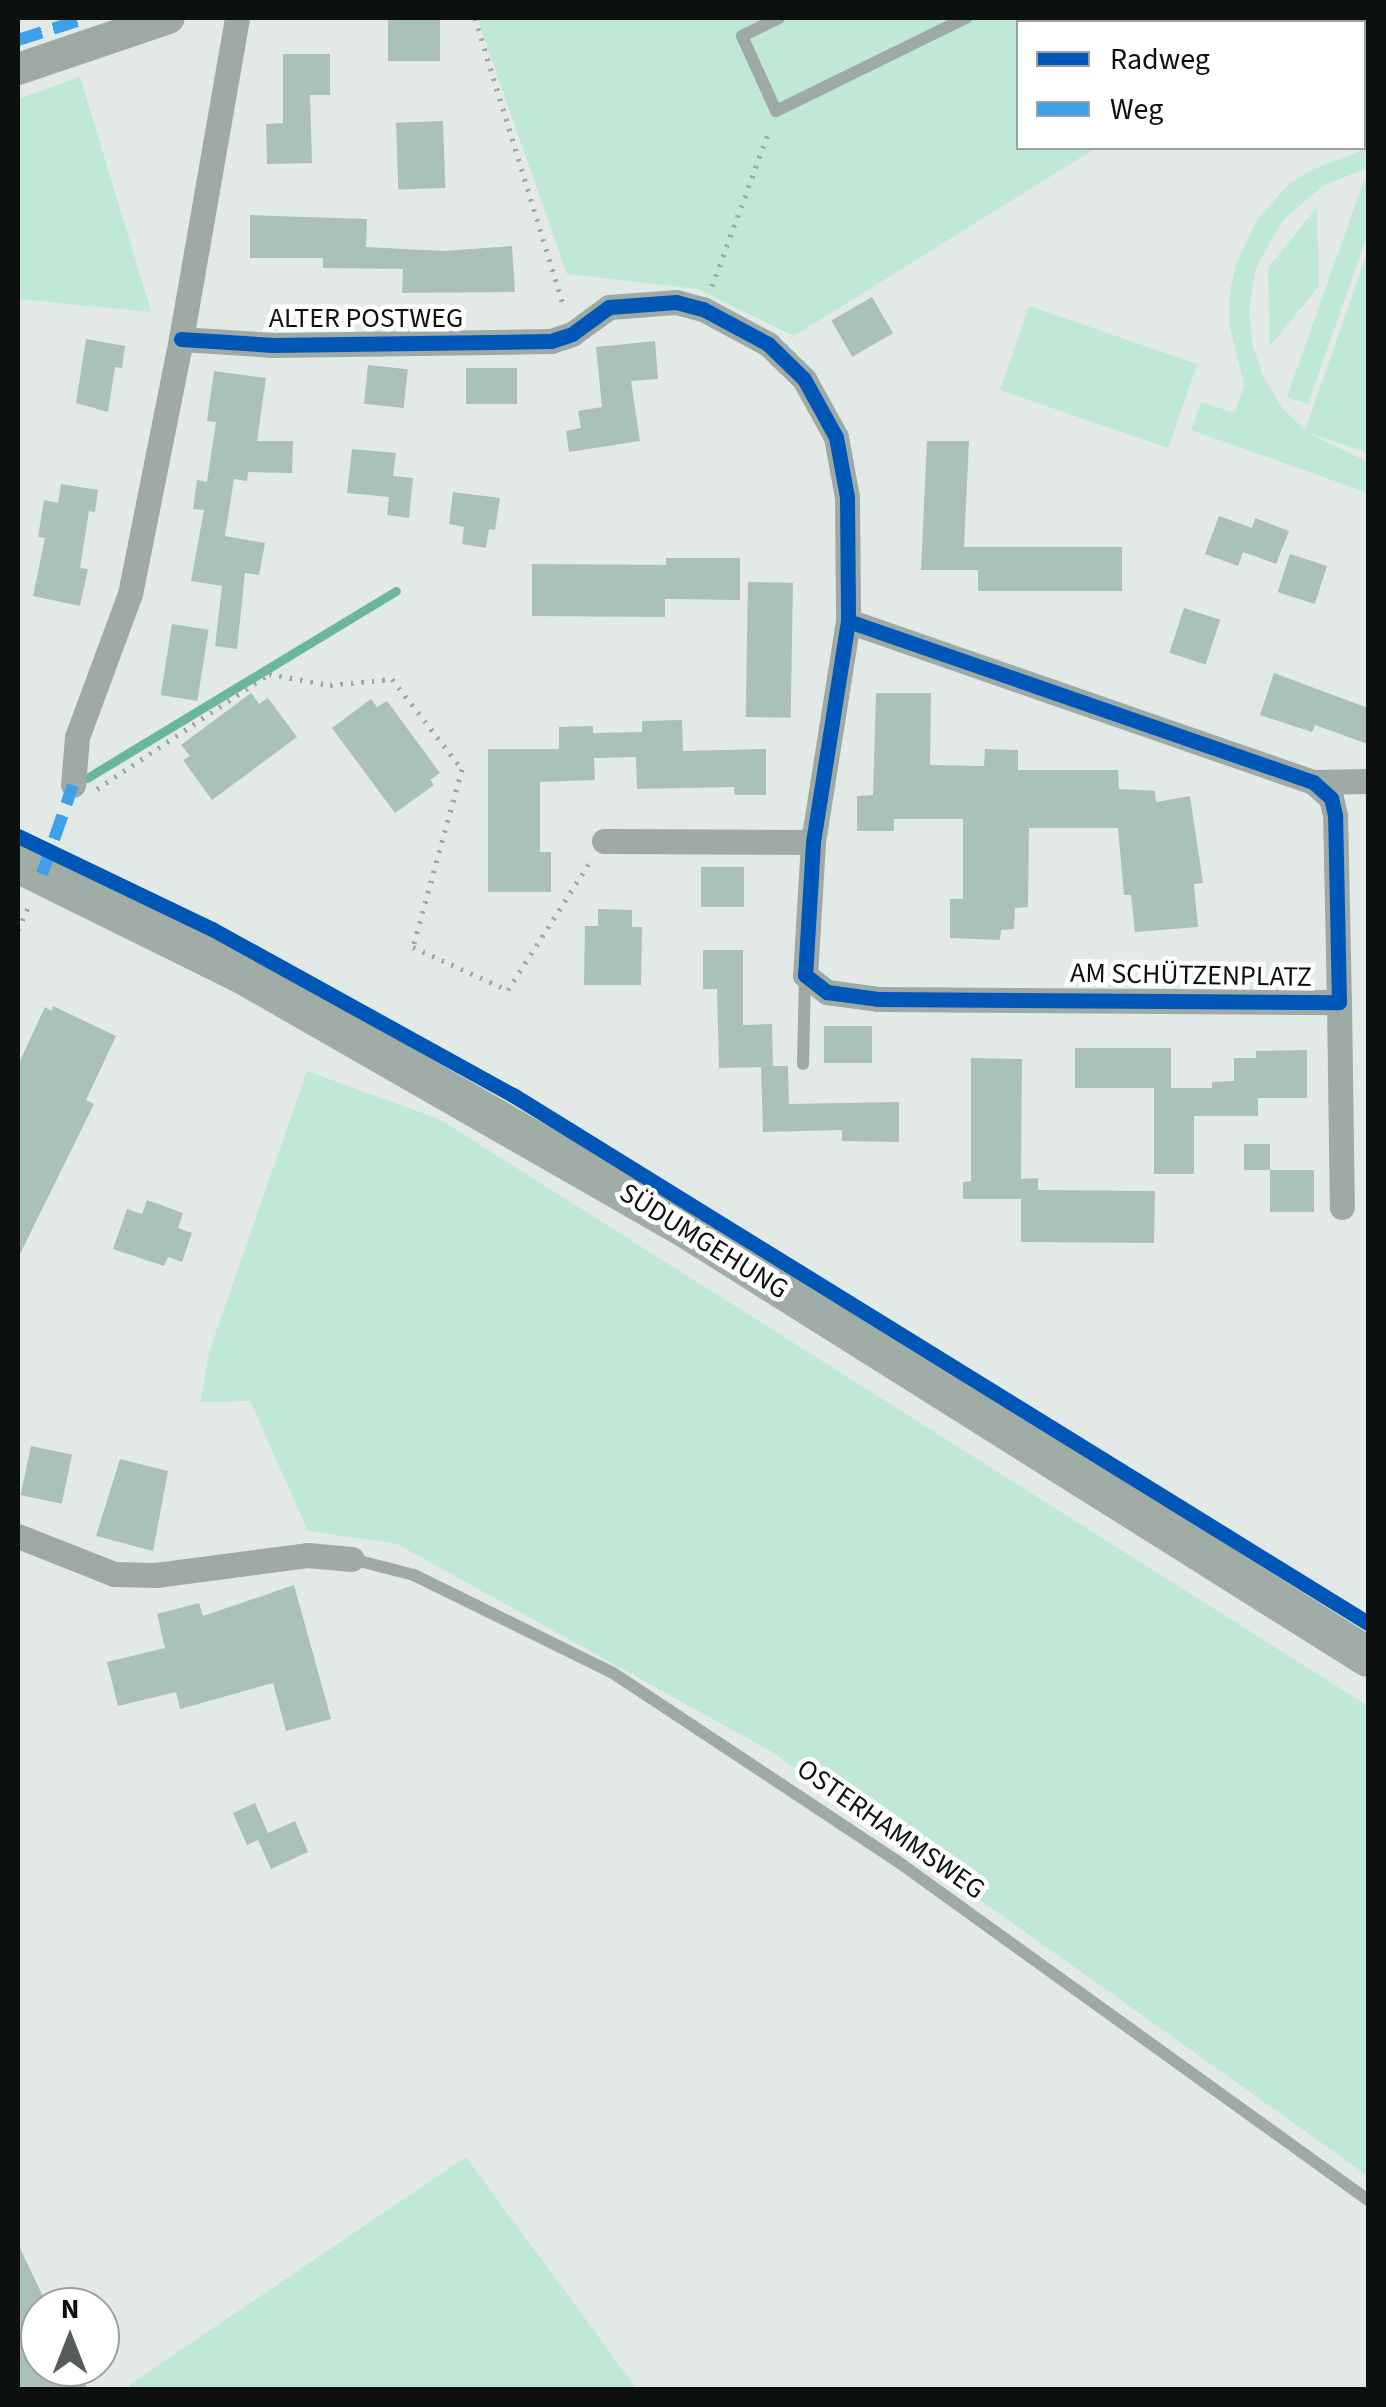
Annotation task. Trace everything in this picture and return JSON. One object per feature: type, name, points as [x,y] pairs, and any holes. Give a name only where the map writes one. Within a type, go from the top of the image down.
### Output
[{"type":"main road","name":"SÜDUMGEHUNG","points":[[18,863],[258,982],[652,1208],[1368,1657]]},
{"type":"street","points":[[18,69],[169,18]]},
{"type":"street","points":[[73,786],[77,737],[130,594],[181,339],[237,18]]},
{"type":"street","points":[[562,338],[609,306],[676,302],[703,309],[768,344],[804,379],[836,438],[847,497],[848,621],[813,842],[805,975]]},
{"type":"street","name":"ALTER POSTWEG","points":[[181,339],[273,344],[562,338]]},
{"type":"street","points":[[848,621],[1313,782],[1368,781]]},
{"type":"street","name":"AM SCHÜTZENPLATZ","points":[[1313,782],[1331,798],[1335,815],[1342,1207]]},
{"type":"street","points":[[604,841],[813,842]]},
{"type":"street","name":"AM SCHÜTZENPLATZ","points":[[805,975],[827,992],[878,999],[1339,1002]]},
{"type":"street","points":[[18,1536],[114,1574],[156,1574],[307,1555],[352,1559]]},
{"type":"lane","points":[[779,18],[742,36],[776,111],[966,18]]},
{"type":"lane","points":[[803,1064],[805,975]]},
{"type":"lane","name":"OSTERHAMMSWEG","points":[[352,1559],[414,1576],[613,1673],[897,1861],[1368,2200]]},
{"type":"path","points":[[474,18],[562,338]]},
{"type":"path","points":[[703,309],[776,111]]},
{"type":"path","points":[[73,786],[101,790],[269,674],[330,685],[392,679],[462,769],[413,947],[508,990],[604,841]]},
{"type":"green space","points":[[477,18],[1305,18],[1016,20],[1016,150],[1093,150],[794,336],[697,289],[567,274]]},
{"type":"green space","points":[[80,77],[151,312],[18,299],[18,99]]},
{"type":"green space","points":[[1366,149],[1368,168],[1324,185],[1283,220],[1256,268],[1249,307],[1252,343],[1263,376],[1282,408],[1305,430],[1368,251],[1368,453],[1306,432],[1368,462],[1368,493],[1191,430],[1201,402],[1235,413],[1244,385],[1229,323],[1230,291],[1236,264],[1257,220],[1288,185],[1311,170]]},
{"type":"green space","points":[[1364,180],[1368,181],[1368,233],[1308,404],[1287,397]]},
{"type":"green space","points":[[1317,207],[1319,286],[1270,346],[1268,268]]},
{"type":"green space","points":[[1029,306],[1197,364],[1168,448],[1000,390]]},
{"type":"green space","points":[[307,1071],[439,1119],[1368,1706],[1368,2176],[772,1752],[397,1544],[308,1531],[250,1401],[201,1402],[209,1352]]},
{"type":"green space","points":[[466,2157],[637,2389],[132,2389],[129,2385]]},
{"type":"building","points":[[388,18],[440,18],[440,61],[388,61]]},
{"type":"building","points":[[283,54],[330,54],[330,95],[310,95],[312,163],[267,164],[266,124],[283,123]]},
{"type":"building","points":[[443,121],[445,188],[398,190],[396,123]]},
{"type":"building","points":[[250,215],[367,219],[366,247],[443,251],[512,246],[515,292],[402,293],[403,269],[323,268],[323,258],[250,258]]},
{"type":"building","points":[[872,297],[893,333],[852,357],[831,320]]},
{"type":"building","points":[[86,339],[125,346],[122,368],[115,367],[108,412],[76,403]]},
{"type":"building","points":[[655,341],[658,379],[631,381],[640,441],[569,452],[566,431],[581,428],[578,411],[602,407],[596,347]]},
{"type":"building","points":[[368,365],[408,369],[404,408],[364,404]]},
{"type":"building","points":[[466,368],[517,368],[517,404],[466,404]]},
{"type":"building","points":[[214,371],[266,378],[257,441],[293,441],[292,473],[248,472],[247,481],[234,479],[225,536],[265,543],[259,575],[245,573],[237,649],[215,646],[222,586],[191,581],[204,510],[193,509],[197,480],[207,482],[216,422],[207,421]]},
{"type":"building","points":[[927,441],[969,441],[964,547],[1122,547],[1122,591],[978,591],[978,570],[921,570]]},
{"type":"building","points":[[352,449],[396,453],[393,476],[413,478],[409,518],[387,515],[389,497],[347,493]]},
{"type":"building","points":[[61,484],[98,490],[95,512],[89,511],[80,568],[88,569],[80,606],[33,596],[45,538],[38,537],[44,500],[58,503]]},
{"type":"building","points":[[453,492],[500,498],[495,530],[489,529],[486,548],[462,544],[464,527],[449,524]]},
{"type":"building","points":[[1219,516],[1252,528],[1255,518],[1289,531],[1276,564],[1243,552],[1238,566],[1205,554]]},
{"type":"building","points":[[1290,554],[1327,566],[1315,604],[1278,592]]},
{"type":"building","points":[[666,558],[740,558],[740,600],[665,599],[665,617],[532,616],[532,564],[666,565]]},
{"type":"building","points":[[748,582],[793,583],[791,718],[746,717]]},
{"type":"building","points":[[1184,608],[1220,620],[1206,664],[1169,653]]},
{"type":"building","points":[[172,624],[209,630],[197,701],[161,695]]},
{"type":"building","points":[[1274,673],[1368,708],[1368,744],[1315,725],[1312,732],[1260,715]]},
{"type":"building","points":[[251,693],[259,704],[268,698],[297,737],[212,800],[183,760],[190,756],[181,745]]},
{"type":"building","points":[[876,693],[931,693],[930,765],[984,766],[985,749],[1018,750],[1018,770],[1118,770],[1119,789],[1155,791],[1156,802],[1190,796],[1203,883],[1194,884],[1198,927],[1135,932],[1131,895],[1124,895],[1118,828],[1029,828],[1028,907],[1015,908],[1014,929],[1001,930],[1000,940],[950,938],[950,899],[963,899],[963,819],[894,819],[894,831],[857,831],[857,796],[873,795]]},
{"type":"building","points":[[371,699],[377,707],[387,701],[440,773],[430,780],[434,785],[395,813],[332,728]]},
{"type":"building","points":[[682,720],[683,751],[766,749],[766,795],[735,795],[734,787],[637,789],[636,757],[594,758],[595,780],[540,782],[540,852],[551,852],[551,892],[488,892],[488,749],[559,749],[559,727],[593,726],[593,733],[642,732],[642,721]]},
{"type":"building","points":[[701,867],[744,867],[744,907],[701,907]]},
{"type":"building","points":[[598,909],[632,910],[632,927],[642,927],[641,985],[584,985],[585,926],[598,926]]},
{"type":"building","points":[[703,950],[743,950],[743,1025],[772,1024],[773,1066],[788,1066],[789,1104],[899,1102],[899,1142],[842,1141],[842,1130],[763,1132],[761,1067],[719,1068],[717,989],[703,989]]},
{"type":"building","points":[[53,1006],[116,1036],[86,1100],[94,1104],[18,1258],[18,1065],[45,1007],[52,1011]]},
{"type":"building","points":[[824,1026],[872,1026],[872,1063],[824,1063]]},
{"type":"building","points":[[1075,1048],[1171,1048],[1171,1088],[1212,1088],[1212,1082],[1234,1081],[1234,1058],[1256,1058],[1256,1051],[1307,1050],[1307,1098],[1258,1098],[1258,1116],[1194,1116],[1194,1174],[1154,1174],[1154,1088],[1075,1088]]},
{"type":"building","points":[[971,1058],[1022,1059],[1021,1179],[1038,1178],[1038,1190],[1155,1191],[1154,1243],[1021,1242],[1021,1199],[963,1199],[963,1182],[971,1181]]},
{"type":"building","points":[[1244,1144],[1270,1144],[1270,1170],[1244,1170]]},
{"type":"building","points":[[1270,1170],[1314,1170],[1314,1212],[1270,1212]]},
{"type":"building","points":[[147,1200],[183,1213],[178,1228],[192,1233],[182,1262],[168,1257],[164,1266],[113,1249],[127,1209],[142,1214]]},
{"type":"building","points":[[31,1446],[72,1455],[62,1504],[21,1495]]},
{"type":"building","points":[[120,1459],[168,1471],[153,1551],[96,1536]]},
{"type":"building","points":[[294,1585],[331,1719],[286,1731],[273,1683],[180,1709],[176,1692],[118,1706],[107,1662],[165,1648],[157,1614],[199,1603],[203,1616]]},
{"type":"building","points":[[255,1803],[268,1833],[295,1821],[308,1852],[271,1869],[258,1840],[247,1845],[233,1813]]},
{"type":"building","points":[[18,2244],[38,2287],[20,2287],[20,2387],[88,2390],[18,2390]]},
{"type":"waterway","points":[[87,778],[396,591]]},
{"type":"marked path","points":[[18,40],[86,18]]},
{"type":"marked path","points":[[42,874],[73,785]]},
{"type":"cycle path","points":[[181,339],[273,345],[551,341],[572,334],[609,307],[676,302],[703,309],[768,344],[804,379],[836,437],[847,497],[848,621],[813,842],[805,975],[827,992],[878,999],[1339,1002],[1335,815],[1331,798],[1313,782],[848,621]]},
{"type":"cycle path","points":[[18,836],[212,929],[513,1095],[1368,1623]]}]
